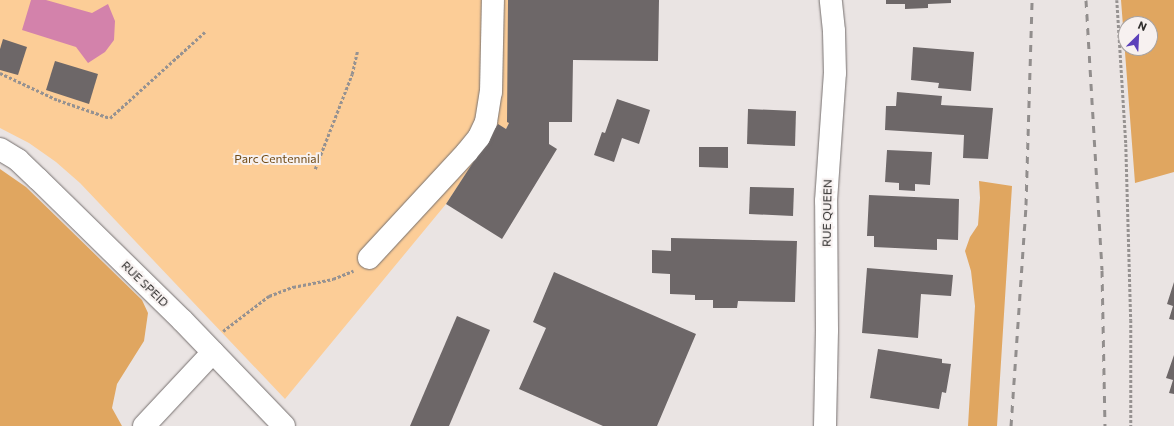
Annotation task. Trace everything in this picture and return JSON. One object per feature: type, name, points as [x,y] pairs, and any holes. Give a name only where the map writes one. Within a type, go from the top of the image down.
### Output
[{"type":"street","points":[[369,258],[467,152],[484,127],[489,109],[491,92],[493,0]]},
{"type":"street","name":"RUE QUEEN","points":[[825,426],[827,330],[826,201],[835,73],[834,31],[831,0]]},
{"type":"street","name":"RUE SPEID","points":[[0,149],[18,160],[38,179],[209,348],[284,426]]},
{"type":"street","points":[[144,426],[209,348]]},
{"type":"path","points":[[1117,0],[1126,144],[1131,320],[1131,426]]},
{"type":"path","points":[[0,73],[58,100],[110,118],[205,32]]},
{"type":"path","points":[[315,169],[352,74],[357,52]]},
{"type":"path","points":[[209,348],[269,296],[293,287],[333,279],[350,273],[362,266],[369,258]]},
{"type":"green space","name":"Parc Centennial","points":[[0,0],[508,0],[509,123],[506,129],[498,125],[446,204],[285,399],[80,183],[56,162],[29,143],[0,128]]},
{"type":"shaded area","points":[[31,0],[46,0],[92,13],[108,4],[115,21],[114,40],[105,52],[88,63],[76,47],[22,30]]},
{"type":"shaded area","points":[[1121,0],[1174,0],[1174,172],[1135,183],[1125,56],[1158,56],[1158,16],[1122,16]]},
{"type":"shaded area","points":[[0,169],[26,187],[142,300],[148,313],[144,341],[117,384],[112,408],[122,426],[0,426]]},
{"type":"shaded area","points":[[979,181],[1012,186],[997,426],[968,426],[975,306],[971,271],[965,251],[970,237],[978,225],[980,198]]},
{"type":"building","points":[[508,0],[659,0],[658,61],[573,60],[572,122],[549,122],[549,144],[557,149],[502,239],[446,204],[498,124],[506,129],[509,123],[507,122]]},
{"type":"building","points":[[886,0],[951,0],[951,3],[928,4],[928,8],[905,9],[905,4],[886,4]]},
{"type":"building","points":[[3,39],[27,47],[18,75],[0,70],[0,49]]},
{"type":"building","points":[[913,47],[974,52],[971,91],[938,88],[939,83],[911,80]]},
{"type":"building","points":[[55,61],[98,74],[89,104],[46,90]]},
{"type":"building","points":[[897,92],[942,96],[941,105],[993,108],[988,159],[963,158],[964,135],[885,130],[886,106],[896,106]]},
{"type":"building","points":[[617,99],[650,110],[639,144],[622,138],[614,162],[594,155],[602,132],[605,133]]},
{"type":"building","points":[[748,109],[796,111],[795,146],[747,144]]},
{"type":"building","points":[[699,147],[728,147],[728,168],[699,167]]},
{"type":"building","points":[[887,150],[932,152],[930,185],[915,184],[915,191],[899,190],[899,183],[885,182]]},
{"type":"building","points":[[750,187],[794,188],[793,216],[749,214]]},
{"type":"building","points":[[869,195],[959,199],[958,240],[937,239],[937,250],[874,247],[874,236],[867,236]]},
{"type":"building","points":[[671,238],[797,241],[795,302],[738,301],[737,308],[713,308],[713,300],[695,300],[695,295],[670,294],[670,274],[652,273],[652,250],[671,251]]},
{"type":"building","points":[[867,268],[953,275],[951,296],[921,294],[918,338],[862,333]]},
{"type":"building","points":[[554,272],[696,334],[657,426],[603,426],[519,389],[546,328],[533,322]]},
{"type":"building","points":[[1174,282],[1174,320],[1169,319],[1173,306],[1167,304]]},
{"type":"building","points":[[457,316],[490,330],[449,426],[410,426]]},
{"type":"building","points":[[878,349],[942,359],[942,363],[951,364],[946,393],[942,392],[939,409],[870,398]]},
{"type":"building","points":[[1174,355],[1174,394],[1169,393],[1173,380],[1166,378]]},
{"type":"railway","points":[[1011,426],[1026,205],[1032,0]]},
{"type":"railway","points":[[1086,0],[1102,270],[1105,426]]}]
